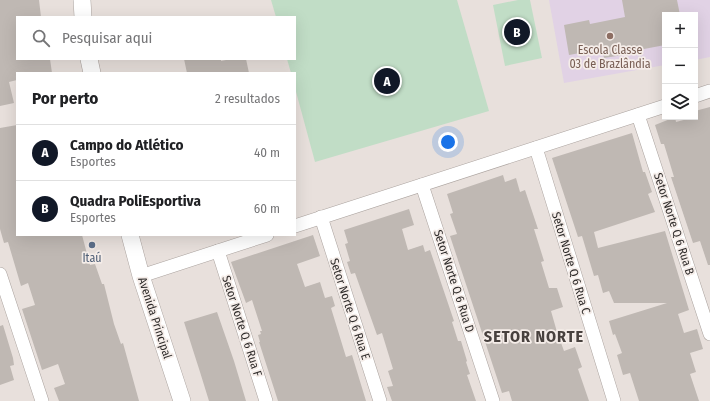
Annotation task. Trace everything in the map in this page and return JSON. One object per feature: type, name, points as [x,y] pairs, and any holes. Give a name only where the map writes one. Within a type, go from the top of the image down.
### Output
[{"type":"street","points":[[82,0],[83,16]]},
{"type":"street","points":[[89,60],[92,72]]},
{"type":"street","points":[[698,95],[710,91]]},
{"type":"street","points":[[296,226],[662,107]]},
{"type":"street","name":"Setor Norte Q 6 Rua B","points":[[638,115],[710,334]]},
{"type":"street","name":"Setor Norte Q 6 Rua C","points":[[536,148],[614,401]]},
{"type":"street","name":"Setor Norte Q 6 Rua D","points":[[422,185],[493,401]]},
{"type":"street","name":"Setor Norte Q 6 Rua E","points":[[321,217],[380,401]]},
{"type":"street","name":"Avenida Principal","points":[[130,236],[141,276],[182,401]]},
{"type":"street","points":[[141,276],[264,236]]},
{"type":"street","name":"Setor Norte Q 6 Rua F","points":[[218,251],[266,401]]},
{"type":"street","points":[[0,274],[42,401]]},
{"type":"shaded area","name":"Escola Classe 03 de Brazlândia","points":[[549,0],[710,0],[710,57],[698,59],[698,12],[662,12],[662,66],[564,83]]},
{"type":"green space","points":[[271,0],[457,0],[489,111],[315,162],[296,92],[296,72],[291,72],[287,60],[296,60],[296,16],[276,16]]},
{"type":"green space","points":[[518,0],[530,0],[542,58],[505,66],[493,5]]},
{"type":"building","points":[[0,0],[39,0],[41,16],[16,16],[16,60],[50,60],[52,72],[16,72],[16,80],[9,82],[14,103],[0,106]]},
{"type":"building","points":[[622,0],[677,0],[679,12],[662,12],[662,46],[604,58],[602,49],[569,55],[564,25],[589,20],[590,24],[625,17]]},
{"type":"building","points":[[184,60],[246,60],[249,72],[187,72]]},
{"type":"building","points":[[710,107],[710,265],[708,265],[700,241],[693,243],[671,177],[674,177],[664,144],[661,144],[655,125],[668,120],[676,120],[676,122],[684,120],[698,120],[698,110]]},
{"type":"building","points":[[16,125],[16,236],[82,236],[90,265],[95,264],[102,284],[104,284],[114,324],[121,344],[123,343],[139,401],[59,401],[54,388],[65,384],[58,364],[42,370],[22,309],[35,305],[28,283],[21,286],[8,242],[4,243],[0,229],[0,128]]},
{"type":"building","points":[[632,133],[643,172],[645,172],[652,192],[648,194],[655,212],[594,232],[598,248],[665,231],[689,310],[678,314],[684,333],[697,329],[703,349],[690,353],[696,372],[690,374],[699,401],[639,401],[630,373],[623,375],[617,355],[622,353],[615,334],[613,335],[609,321],[667,303],[614,303],[609,291],[603,293],[598,275],[594,276],[582,236],[578,237],[552,158]]},
{"type":"building","points":[[503,175],[505,182],[516,178],[520,192],[525,190],[538,229],[534,229],[544,261],[541,262],[549,288],[557,288],[563,307],[551,311],[557,332],[564,351],[575,347],[582,367],[578,369],[589,401],[512,401],[509,391],[502,393],[450,236],[457,234],[450,214],[453,213],[447,194]]},
{"type":"building","points":[[409,209],[414,225],[402,229],[408,250],[423,245],[425,252],[430,250],[454,321],[452,322],[458,341],[461,341],[470,374],[467,375],[476,401],[392,401],[387,387],[393,386],[388,371],[393,369],[382,333],[377,335],[355,273],[351,274],[347,262],[350,261],[345,244],[348,243],[344,230]]},
{"type":"building","points":[[313,235],[320,256],[297,264],[305,287],[320,282],[325,298],[332,296],[335,306],[331,308],[346,357],[352,355],[366,401],[278,401],[259,342],[258,335],[261,334],[260,331],[262,331],[252,300],[246,303],[231,262]]},
{"type":"building","points":[[217,312],[246,401],[209,401],[184,322]]},
{"type":"building","points":[[3,325],[13,358],[14,365],[10,366],[14,380],[0,385],[0,326]]},
{"type":"place","name":"Quadra PoliEsportiva","points":[[517,32]]},
{"type":"place","name":"Escola Classe 03 de Brazlândia","points":[[610,36]]},
{"type":"place","name":"Campo do Atlético","points":[[387,81]]},
{"type":"place","name":"Itaú","points":[[92,245]]},
{"type":"district","name":"SETOR NORTE","points":[[534,336]]}]
